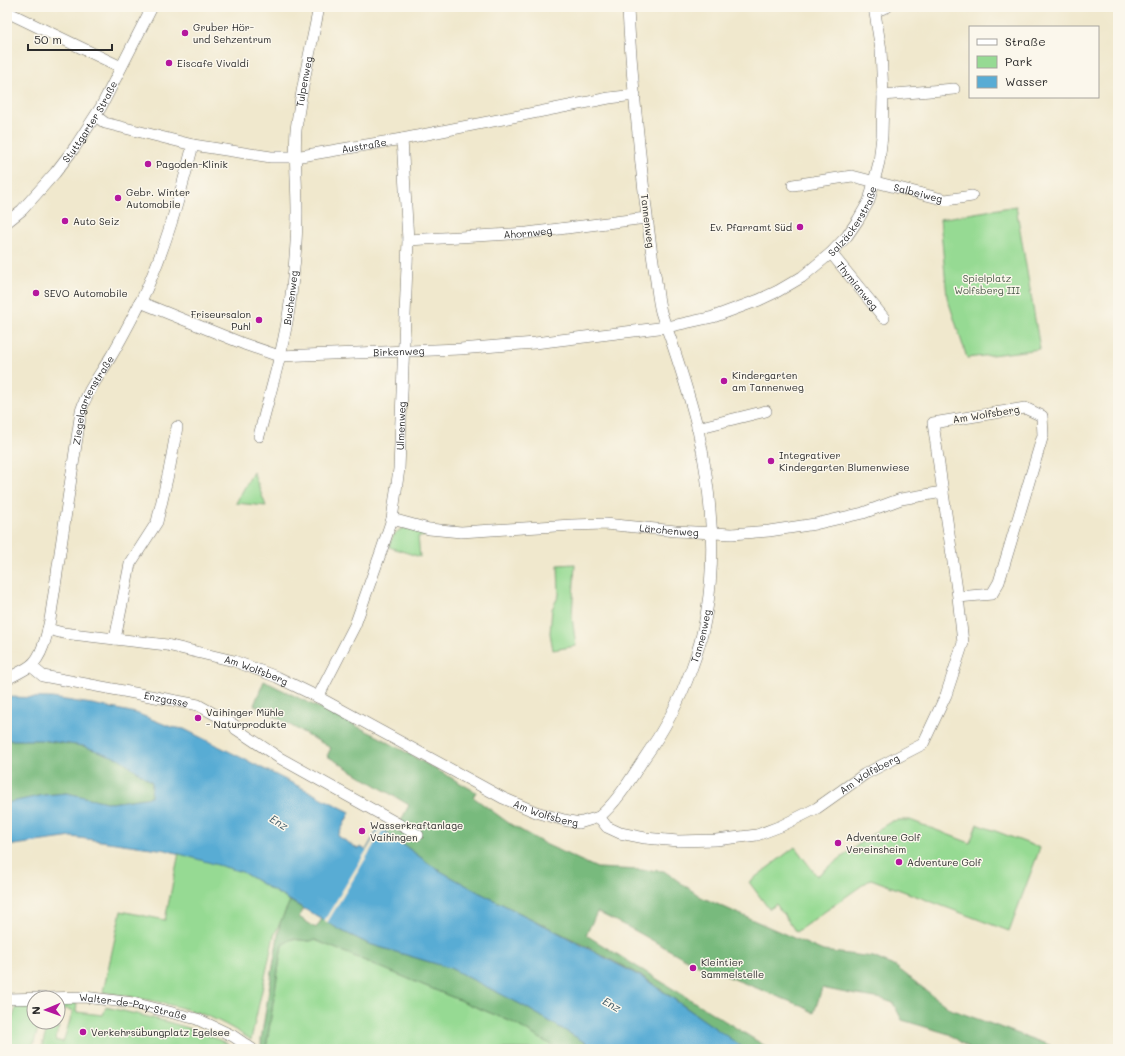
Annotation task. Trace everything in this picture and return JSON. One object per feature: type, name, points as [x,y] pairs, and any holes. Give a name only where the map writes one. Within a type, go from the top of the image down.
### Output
[{"type":"street","name":"Stuttgarter Straße","points":[[7,222],[22,210],[54,173],[75,147],[96,116],[152,7]]},
{"type":"street","name":"Tulpenweg","points":[[295,157],[296,130],[319,7]]},
{"type":"street","name":"Tannenweg","points":[[598,817],[606,811],[626,786],[657,740],[681,696],[692,669],[700,643],[712,562],[712,533],[706,475],[698,428],[681,370],[661,313],[646,218],[628,7]]},
{"type":"street","points":[[875,9],[887,7]]},
{"type":"street","name":"Salzäckerstraße","points":[[667,327],[713,317],[759,300],[778,291],[802,277],[831,253],[847,236],[858,220],[869,201],[882,136],[883,95],[881,50],[875,9]]},
{"type":"street","points":[[7,12],[121,67]]},
{"type":"street","points":[[883,95],[954,89]]},
{"type":"street","name":"Austraße","points":[[96,116],[105,123],[193,145],[271,157],[295,157],[402,139],[609,98],[635,96]]},
{"type":"street","name":"Ulmenweg","points":[[318,697],[355,625],[392,519],[399,469],[408,240],[402,139]]},
{"type":"street","name":"Ziegelgartenstraße","points":[[31,666],[37,658],[48,629],[81,411],[91,387],[110,358],[140,302],[154,272],[177,209],[193,145]]},
{"type":"street","name":"Buchenweg","points":[[259,436],[279,356],[289,304],[297,213],[295,157]]},
{"type":"street","name":"Salbeiweg","points":[[793,185],[852,176],[946,200],[972,196]]},
{"type":"street","name":"Ahornweg","points":[[408,240],[527,233],[646,218]]},
{"type":"street","name":"Thymianweg","points":[[831,253],[884,318]]},
{"type":"street","name":"Birkenweg","points":[[140,302],[244,344],[279,356],[460,349],[534,343],[667,327]]},
{"type":"street","name":"Am Wolfsberg","points":[[48,629],[63,633],[167,645],[234,661],[277,677],[318,697],[509,800],[536,812],[579,823],[598,817],[607,827],[620,833],[645,838],[678,841],[716,840],[757,835],[781,826],[817,808],[865,774],[923,744],[946,695],[963,643],[958,597],[933,422],[1025,408],[1042,416],[1043,435],[999,582],[992,594],[958,597]]},
{"type":"street","points":[[698,428],[766,411]]},
{"type":"street","points":[[115,639],[130,564],[157,522],[177,427]]},
{"type":"street","name":"Lärchenweg","points":[[392,519],[428,529],[461,532],[605,524],[732,534],[769,532],[815,524],[856,514],[901,499],[943,492]]},
{"type":"street","points":[[7,679],[31,666]]},
{"type":"street","name":"Enzgasse","points":[[31,666],[43,676],[198,706],[234,725],[236,729],[278,757],[418,835]]},
{"type":"street","name":"Walter-de-Pay-Straße","points":[[7,999],[84,997],[133,1003],[197,1019],[233,1036],[252,1049]]},
{"type":"green space","name":"Spielplatz Wolfsberg III","points":[[1016,206],[1040,349],[967,358],[947,297],[940,219]]},
{"type":"green space","points":[[253,472],[266,506],[236,503]]},
{"type":"green space","points":[[405,528],[425,532],[426,536],[418,537],[420,557],[389,547],[394,535],[398,531]]},
{"type":"green space","points":[[575,564],[572,617],[576,646],[553,650],[550,633],[552,609],[559,595],[558,565]]},
{"type":"green space","points":[[264,681],[379,737],[476,792],[473,797],[510,824],[545,844],[597,868],[664,871],[701,897],[823,951],[873,957],[896,967],[950,1009],[1060,1049],[970,1049],[949,1034],[902,1020],[893,1003],[882,999],[822,988],[814,1013],[804,1007],[689,961],[634,930],[597,912],[586,935],[770,1049],[746,1049],[645,978],[582,944],[478,892],[435,868],[384,830],[387,825],[396,830],[409,805],[327,756],[331,748],[254,705]]},
{"type":"green space","points":[[7,740],[41,740],[83,746],[120,758],[152,782],[152,797],[111,803],[67,793],[44,795],[7,803]]},
{"type":"green space","name":"Adventure Golf","points":[[910,820],[970,843],[977,824],[1040,848],[1009,931],[871,879],[796,932],[776,904],[769,909],[749,882],[795,847],[817,876],[879,829],[892,821]]},
{"type":"green space","points":[[179,853],[242,872],[290,901],[274,936],[251,1040],[226,1025],[199,1013],[175,1006],[103,992],[121,911],[165,920]]},
{"type":"green space","points":[[290,901],[304,909],[299,917],[316,928],[322,919],[340,930],[369,944],[450,968],[522,1005],[596,1049],[558,1049],[512,1022],[315,940],[309,941],[292,939],[282,945],[266,1049],[261,1049],[261,1039],[280,923]]},
{"type":"green space","points":[[291,939],[309,941],[315,940],[512,1022],[558,1049],[266,1049],[282,945]]},
{"type":"green space","points":[[77,1003],[76,1012],[103,1015],[106,1007],[168,1022],[214,1037],[228,1044],[226,1049],[41,1049],[47,1030],[58,1030],[55,1040],[63,1042],[73,1011],[66,1008],[66,1004]]},
{"type":"green space","points":[[26,1004],[26,1030],[38,1030],[32,1049],[7,1049],[7,1035],[17,1005]]},
{"type":"water","name":"Enz","points":[[7,697],[52,698],[92,704],[136,713],[171,727],[184,729],[350,812],[338,836],[358,849],[360,847],[366,850],[379,827],[435,868],[645,979],[745,1049],[596,1049],[522,1005],[450,968],[369,944],[340,930],[242,872],[166,850],[72,837],[7,846],[7,803],[44,795],[67,793],[111,803],[151,797],[152,782],[120,759],[83,746],[41,740],[7,740]]},
{"type":"pier","points":[[380,828],[383,830],[327,923],[324,921]]},
{"type":"place","name":"Gruber Hör- und Sehzentrum","points":[[185,33]]},
{"type":"place","name":"Eiscafe Vivaldi","points":[[169,63]]},
{"type":"place","name":"Pagoden-Klinik","points":[[148,164]]},
{"type":"place","name":"Gebr. Winter Automobile","points":[[118,198]]},
{"type":"place","name":"Auto Seiz","points":[[65,221]]},
{"type":"place","name":"Ev. Pfarramt Süd","points":[[800,227]]},
{"type":"place","name":"SEVO Automobile","points":[[36,293]]},
{"type":"place","name":"Friseursalon Puhl","points":[[259,320]]},
{"type":"place","name":"Kindergarten am Tannenweg","points":[[724,381]]},
{"type":"place","name":"Integrativer Kindergarten Blumenwiese","points":[[771,461]]},
{"type":"place","name":"Vaihinger Mühle - Naturprodukte","points":[[198,718]]},
{"type":"place","name":"Wasserkraftanlage Vaihingen","points":[[362,831]]},
{"type":"place","name":"Adventure Golf Vereinsheim","points":[[838,843]]},
{"type":"place","name":"Adventure Golf","points":[[899,862]]},
{"type":"place","name":"Kleintier Sammelstelle","points":[[693,968]]},
{"type":"place","name":"Verkehrsübungplatz Egelsee","points":[[83,1032]]}]
